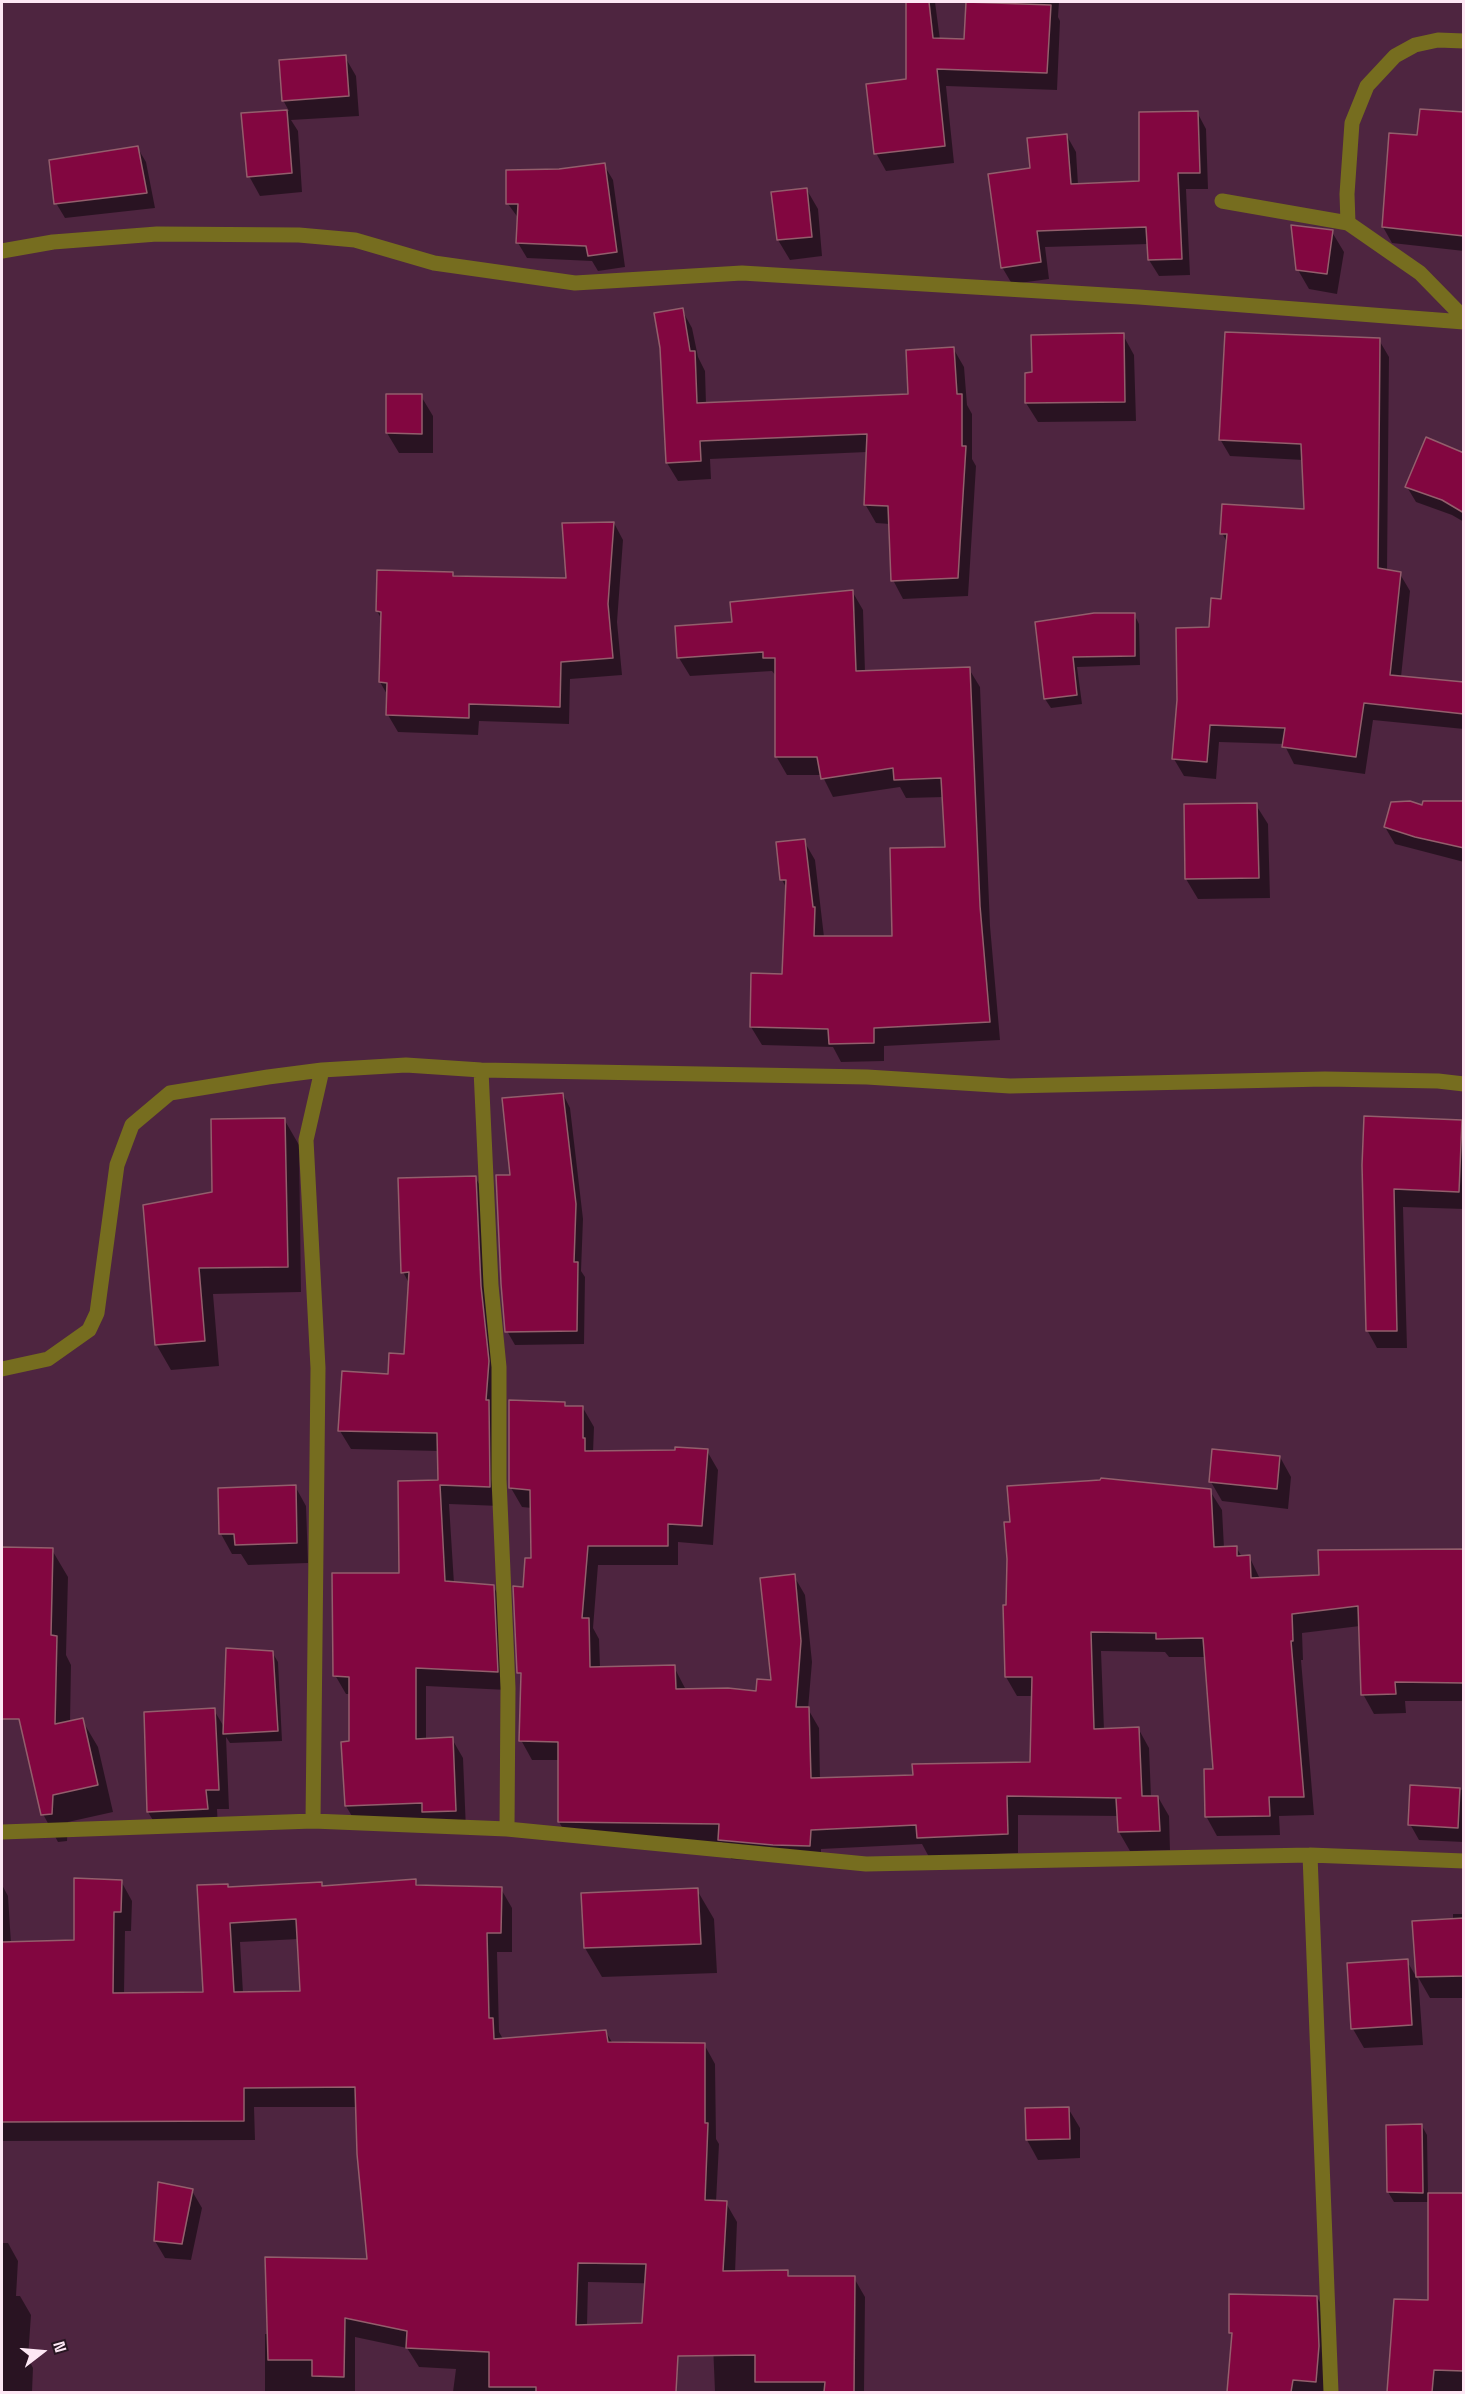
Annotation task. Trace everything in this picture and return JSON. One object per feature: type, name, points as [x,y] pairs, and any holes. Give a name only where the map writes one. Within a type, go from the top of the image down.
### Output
[{"type":"street","points":[[1348,223],[1347,194],[1352,123],[1367,86],[1395,56],[1415,45],[1438,40],[1464,41]]},
{"type":"street","points":[[1222,201],[1348,223],[1420,273],[1464,320]]},
{"type":"street","points":[[2,251],[53,242],[157,234],[299,235],[355,240],[434,263],[574,283],[742,273],[1139,297],[1464,320]]},
{"type":"street","points":[[2,1369],[48,1359],[89,1330],[99,1304],[117,1165],[132,1125],[170,1093],[322,1070],[406,1065],[481,1070],[867,1077],[1011,1086],[1325,1079],[1464,1084]]},
{"type":"street","points":[[313,1821],[318,1368],[306,1140],[322,1070]]},
{"type":"street","points":[[481,1070],[491,1285],[499,1367],[499,1479],[508,1688],[507,1829]]},
{"type":"street","points":[[2,1832],[313,1821],[507,1829],[867,1864],[1310,1855],[1464,1861]]},
{"type":"street","points":[[1310,1855],[1331,2392]]},
{"type":"building","points":[[906,2],[929,2],[933,38],[964,39],[966,2],[1051,5],[1047,73],[937,69],[945,146],[874,154],[866,84],[906,79]]},
{"type":"building","points":[[346,55],[349,96],[282,101],[279,60]]},
{"type":"building","points":[[1420,109],[1464,112],[1464,236],[1382,227],[1389,133],[1417,135]]},
{"type":"building","points":[[287,110],[292,173],[247,177],[241,113]]},
{"type":"building","points":[[1198,111],[1200,173],[1178,173],[1182,259],[1148,260],[1146,227],[1037,231],[1041,262],[1001,268],[988,174],[1030,168],[1027,138],[1067,134],[1071,184],[1139,181],[1139,112]]},
{"type":"building","points":[[138,146],[147,193],[54,204],[49,160]]},
{"type":"building","points":[[605,163],[617,252],[588,256],[586,246],[516,243],[518,204],[506,204],[506,170],[559,169]]},
{"type":"building","points":[[807,188],[812,237],[777,240],[771,192]]},
{"type":"building","points":[[1291,225],[1333,230],[1327,274],[1296,270]]},
{"type":"building","points":[[683,308],[690,351],[695,351],[697,403],[908,394],[906,350],[954,347],[957,394],[962,394],[962,446],[966,446],[958,578],[891,581],[888,506],[864,505],[867,434],[700,441],[701,461],[666,463],[660,348],[654,313]]},
{"type":"building","points":[[1225,332],[1380,338],[1378,568],[1401,572],[1390,675],[1464,682],[1464,714],[1364,703],[1356,757],[1282,747],[1285,728],[1210,725],[1207,762],[1172,759],[1177,700],[1176,628],[1209,627],[1211,598],[1221,599],[1227,534],[1220,534],[1222,504],[1304,509],[1301,444],[1219,440]]},
{"type":"building","points":[[1124,333],[1125,402],[1025,403],[1025,373],[1032,372],[1031,335]]},
{"type":"building","points":[[386,394],[422,394],[422,434],[386,433]]},
{"type":"building","points":[[1426,437],[1464,453],[1464,513],[1442,500],[1405,487]]},
{"type":"building","points":[[614,522],[608,604],[613,658],[561,662],[560,707],[469,704],[469,718],[386,715],[387,683],[379,682],[381,612],[376,611],[377,570],[453,572],[453,576],[566,578],[562,523]]},
{"type":"building","points":[[853,590],[856,671],[970,667],[980,906],[990,1022],[874,1028],[874,1043],[829,1044],[828,1029],[750,1027],[751,973],[782,974],[786,880],[780,880],[776,842],[805,839],[813,907],[815,907],[814,936],[892,936],[890,848],[945,847],[941,778],[894,780],[893,768],[821,779],[817,757],[775,757],[775,658],[763,658],[763,652],[677,658],[675,626],[732,622],[730,602]]},
{"type":"building","points":[[1094,613],[1135,613],[1135,656],[1073,657],[1077,695],[1044,699],[1035,622]]},
{"type":"building","points":[[1410,801],[1422,805],[1423,801],[1464,801],[1464,848],[1415,837],[1384,827],[1391,802]]},
{"type":"building","points":[[1257,803],[1259,878],[1185,879],[1184,804]]},
{"type":"building","points":[[563,1093],[576,1204],[574,1262],[578,1262],[577,1331],[505,1332],[496,1175],[510,1175],[502,1098]]},
{"type":"building","points":[[1364,1116],[1462,1120],[1459,1192],[1394,1189],[1397,1331],[1366,1331],[1362,1165]]},
{"type":"building","points":[[285,1118],[288,1267],[199,1268],[205,1341],[155,1345],[143,1205],[212,1192],[211,1119]]},
{"type":"building","points":[[476,1176],[481,1286],[489,1361],[486,1400],[489,1400],[490,1487],[440,1485],[445,1581],[494,1585],[498,1672],[416,1668],[416,1739],[453,1737],[456,1811],[422,1812],[422,1803],[345,1806],[341,1742],[349,1741],[349,1677],[333,1676],[332,1573],[399,1573],[398,1481],[438,1480],[437,1433],[338,1431],[342,1371],[388,1374],[389,1353],[404,1354],[409,1272],[401,1273],[398,1178]]},
{"type":"building","points":[[509,1400],[565,1402],[565,1406],[583,1406],[585,1451],[675,1450],[675,1447],[708,1449],[702,1526],[668,1524],[668,1546],[588,1546],[582,1618],[589,1618],[590,1667],[675,1665],[676,1689],[728,1688],[756,1691],[757,1679],[771,1680],[760,1578],[795,1574],[801,1641],[796,1707],[809,1707],[811,1778],[913,1775],[912,1764],[1030,1762],[1032,1677],[1005,1677],[1003,1605],[1006,1605],[1007,1559],[1004,1522],[1010,1522],[1007,1486],[1100,1480],[1101,1478],[1211,1489],[1214,1547],[1237,1546],[1237,1556],[1250,1555],[1251,1578],[1319,1575],[1318,1550],[1464,1549],[1464,1683],[1395,1682],[1396,1694],[1361,1695],[1358,1606],[1292,1614],[1293,1641],[1291,1641],[1304,1797],[1269,1797],[1270,1816],[1205,1817],[1204,1769],[1213,1769],[1203,1638],[1156,1639],[1156,1633],[1091,1632],[1094,1729],[1139,1727],[1142,1796],[1158,1796],[1160,1831],[1118,1832],[1116,1798],[1121,1798],[1007,1796],[1008,1834],[917,1838],[916,1825],[811,1830],[810,1846],[718,1840],[719,1824],[558,1822],[558,1742],[519,1741],[521,1673],[517,1673],[513,1586],[523,1587],[525,1558],[531,1558],[530,1490],[509,1488]]},
{"type":"building","points":[[1212,1449],[1280,1456],[1277,1489],[1209,1482]]},
{"type":"building","points":[[296,1485],[297,1543],[235,1545],[234,1534],[219,1534],[218,1488]]},
{"type":"building","points":[[2,1547],[53,1548],[51,1635],[57,1636],[55,1724],[83,1718],[98,1785],[53,1795],[52,1814],[41,1815],[19,1719],[2,1719]]},
{"type":"building","points":[[226,1648],[273,1651],[278,1731],[223,1734]]},
{"type":"building","points":[[215,1708],[219,1790],[206,1790],[208,1809],[147,1812],[144,1712]]},
{"type":"building","points":[[1410,1785],[1460,1788],[1458,1828],[1408,1825]]},
{"type":"building","points":[[74,1878],[122,1880],[121,1912],[114,1912],[113,1993],[203,1992],[197,1885],[228,1884],[228,1887],[322,1882],[322,1886],[416,1879],[416,1885],[502,1887],[501,1933],[487,1933],[489,2018],[493,2018],[494,2039],[606,2030],[608,2042],[705,2043],[705,2123],[708,2123],[705,2200],[727,2201],[723,2271],[788,2270],[788,2276],[855,2276],[854,2392],[824,2392],[825,2382],[755,2382],[755,2355],[678,2356],[676,2392],[536,2392],[536,2387],[489,2387],[489,2352],[406,2348],[407,2331],[345,2318],[344,2377],[312,2376],[312,2360],[268,2360],[265,2257],[367,2259],[357,2154],[355,2087],[244,2088],[244,2121],[2,2122],[2,1942],[74,1940]],"holes":[[[296,1919],[300,1991],[234,1992],[230,1923]],[[578,2263],[646,2264],[642,2323],[576,2325]]]},
{"type":"building","points":[[698,1888],[701,1944],[584,1948],[581,1893]]},
{"type":"building","points":[[1464,1918],[1464,1976],[1416,1977],[1412,1921]]},
{"type":"building","points":[[1408,1959],[1412,2025],[1351,2029],[1347,1963]]},
{"type":"building","points":[[1069,2107],[1070,2139],[1026,2140],[1025,2108]]},
{"type":"building","points":[[1422,2124],[1423,2193],[1387,2192],[1386,2125]]},
{"type":"building","points":[[158,2182],[193,2189],[182,2244],[154,2241]]},
{"type":"building","points":[[1428,2193],[1464,2193],[1464,2371],[1434,2370],[1432,2392],[1387,2392],[1394,2299],[1428,2300]]},
{"type":"building","points":[[1229,2294],[1317,2296],[1319,2346],[1316,2382],[1293,2380],[1291,2392],[1227,2392],[1232,2333],[1229,2333]]}]
